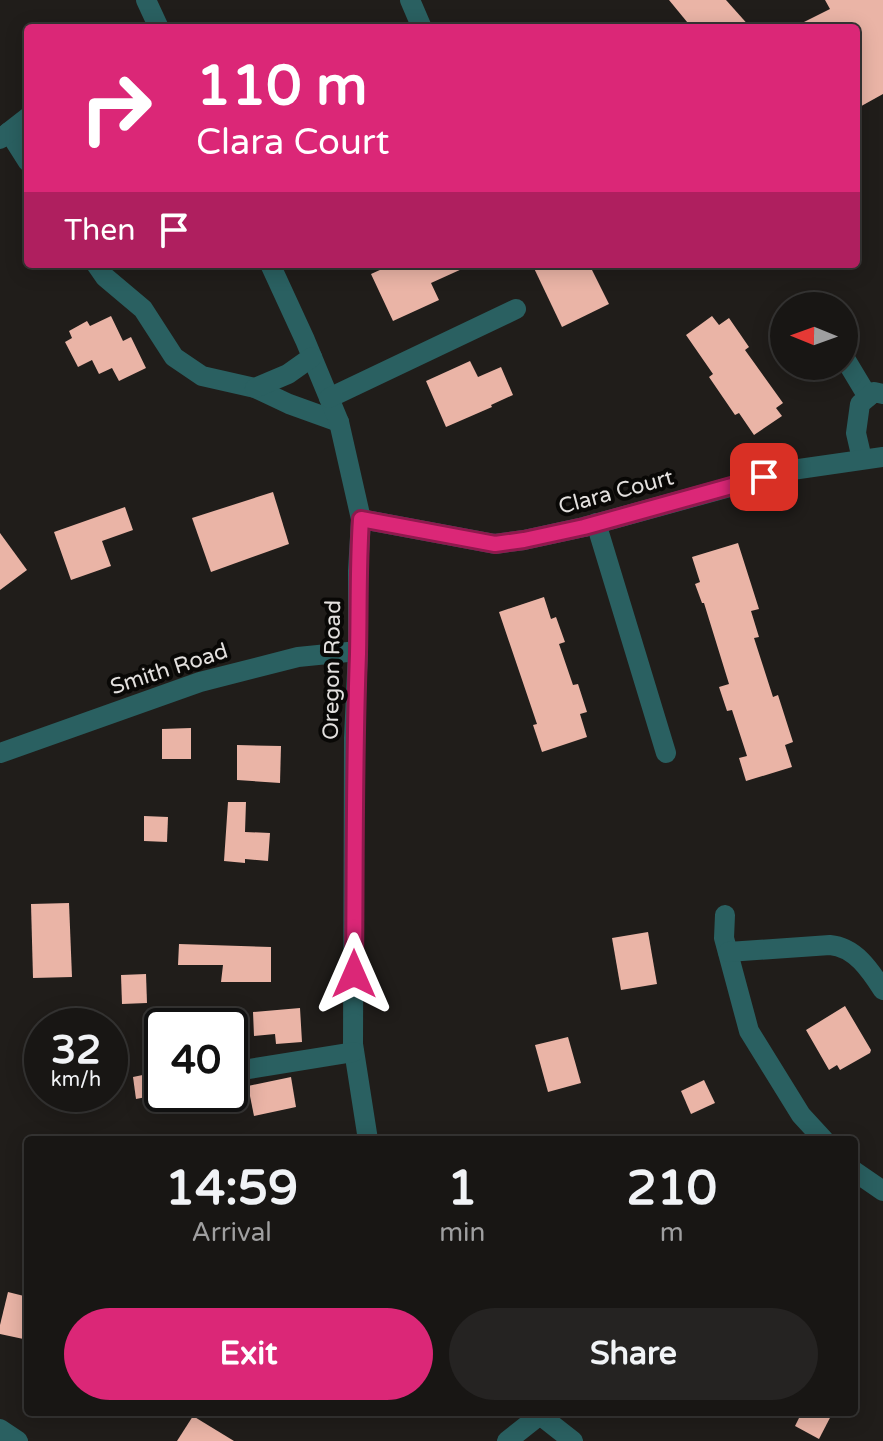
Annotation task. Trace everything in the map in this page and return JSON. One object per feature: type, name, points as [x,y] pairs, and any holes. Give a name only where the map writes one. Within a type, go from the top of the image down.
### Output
[{"type":"street","points":[[410,0],[420,24]]},
{"type":"street","points":[[24,120],[4,136],[24,158]]},
{"type":"street","points":[[99,268],[143,309],[174,357],[202,376],[255,388],[339,422]]},
{"type":"street","name":"Oregon Road","points":[[272,268],[339,422],[361,519],[354,738],[354,1052],[367,1136]]},
{"type":"street","points":[[329,398],[516,309]]},
{"type":"street","points":[[255,388],[288,374],[312,357]]},
{"type":"street","points":[[858,374],[876,395],[860,404],[856,433],[862,459]]},
{"type":"street","name":"Clara Court","points":[[361,519],[495,544],[596,523],[792,470],[883,457]]},
{"type":"street","points":[[596,523],[666,753]]},
{"type":"street","name":"Smith Road","points":[[0,753],[200,682],[298,657],[358,651]]},
{"type":"street","points":[[725,915],[724,938],[749,1031],[801,1115],[820,1136]]},
{"type":"street","points":[[728,952],[841,946],[863,964],[883,990]]},
{"type":"street","points":[[248,1069],[354,1052]]},
{"type":"street","points":[[858,1174],[883,1191]]},
{"type":"street","points":[[507,1441],[536,1416]]},
{"type":"street","points":[[541,1416],[573,1441]]},
{"type":"street","points":[[0,1429],[18,1441]]},
{"type":"building","points":[[669,0],[726,0],[747,24],[689,24]]},
{"type":"building","points":[[825,0],[883,0],[883,94],[860,107],[860,24],[800,24],[830,9]]},
{"type":"building","points":[[384,268],[464,268],[431,283],[439,300],[393,321],[371,274]]},
{"type":"building","points":[[534,268],[591,268],[609,304],[562,327]]},
{"type":"building","points":[[111,316],[123,341],[131,337],[146,368],[119,381],[112,368],[99,374],[92,360],[78,367],[65,342],[72,338],[69,331],[87,321],[90,326]]},
{"type":"building","points":[[712,316],[719,325],[729,318],[749,347],[745,350],[783,403],[776,408],[782,416],[754,435],[739,413],[735,415],[709,377],[713,374],[686,335]]},
{"type":"building","points":[[470,361],[478,377],[501,367],[513,395],[446,427],[426,381]]},
{"type":"building","points":[[273,492],[289,544],[211,572],[192,518]]},
{"type":"building","points":[[125,507],[133,530],[102,541],[111,566],[71,580],[54,532]]},
{"type":"building","points":[[0,533],[27,570],[0,590]]},
{"type":"building","points":[[738,543],[759,609],[751,611],[759,637],[754,638],[773,697],[778,695],[793,742],[785,745],[792,767],[746,781],[739,758],[747,756],[732,710],[727,711],[719,687],[729,684],[704,603],[695,584],[700,582],[692,557]]},
{"type":"building","points":[[544,597],[551,619],[556,617],[565,642],[559,644],[573,685],[578,684],[587,712],[580,714],[587,737],[542,752],[533,725],[537,724],[499,612]]},
{"type":"building","points":[[191,728],[191,759],[162,759],[162,729]]},
{"type":"building","points":[[237,745],[281,746],[280,783],[237,780]]},
{"type":"building","points":[[228,802],[246,802],[245,832],[270,833],[268,861],[224,861]]},
{"type":"building","points":[[144,816],[168,817],[167,842],[144,841]]},
{"type":"building","points":[[69,903],[72,977],[33,978],[31,904]]},
{"type":"building","points":[[648,932],[657,984],[621,990],[612,938]]},
{"type":"building","points":[[179,944],[271,947],[271,982],[221,982],[223,965],[178,965]]},
{"type":"building","points":[[146,974],[147,1003],[122,1004],[121,975]]},
{"type":"building","points":[[845,1006],[871,1050],[840,1070],[837,1065],[829,1070],[806,1030]]},
{"type":"building","points":[[300,1008],[302,1042],[276,1044],[275,1034],[254,1036],[253,1012]]},
{"type":"building","points":[[568,1037],[581,1083],[548,1092],[535,1045]]},
{"type":"building","points":[[144,1075],[144,1097],[136,1099],[133,1077]]},
{"type":"building","points":[[291,1077],[296,1107],[254,1116],[248,1086]]},
{"type":"building","points":[[704,1080],[715,1103],[691,1114],[681,1091]]},
{"type":"building","points":[[8,1292],[24,1296],[24,1339],[0,1334]]},
{"type":"building","points":[[193,1416],[234,1441],[177,1441]]},
{"type":"building","points":[[800,1416],[831,1416],[819,1439],[795,1426]]},
{"type":"route","points":[[354,974],[354,738],[361,519],[495,544],[584,527],[764,477]]}]
